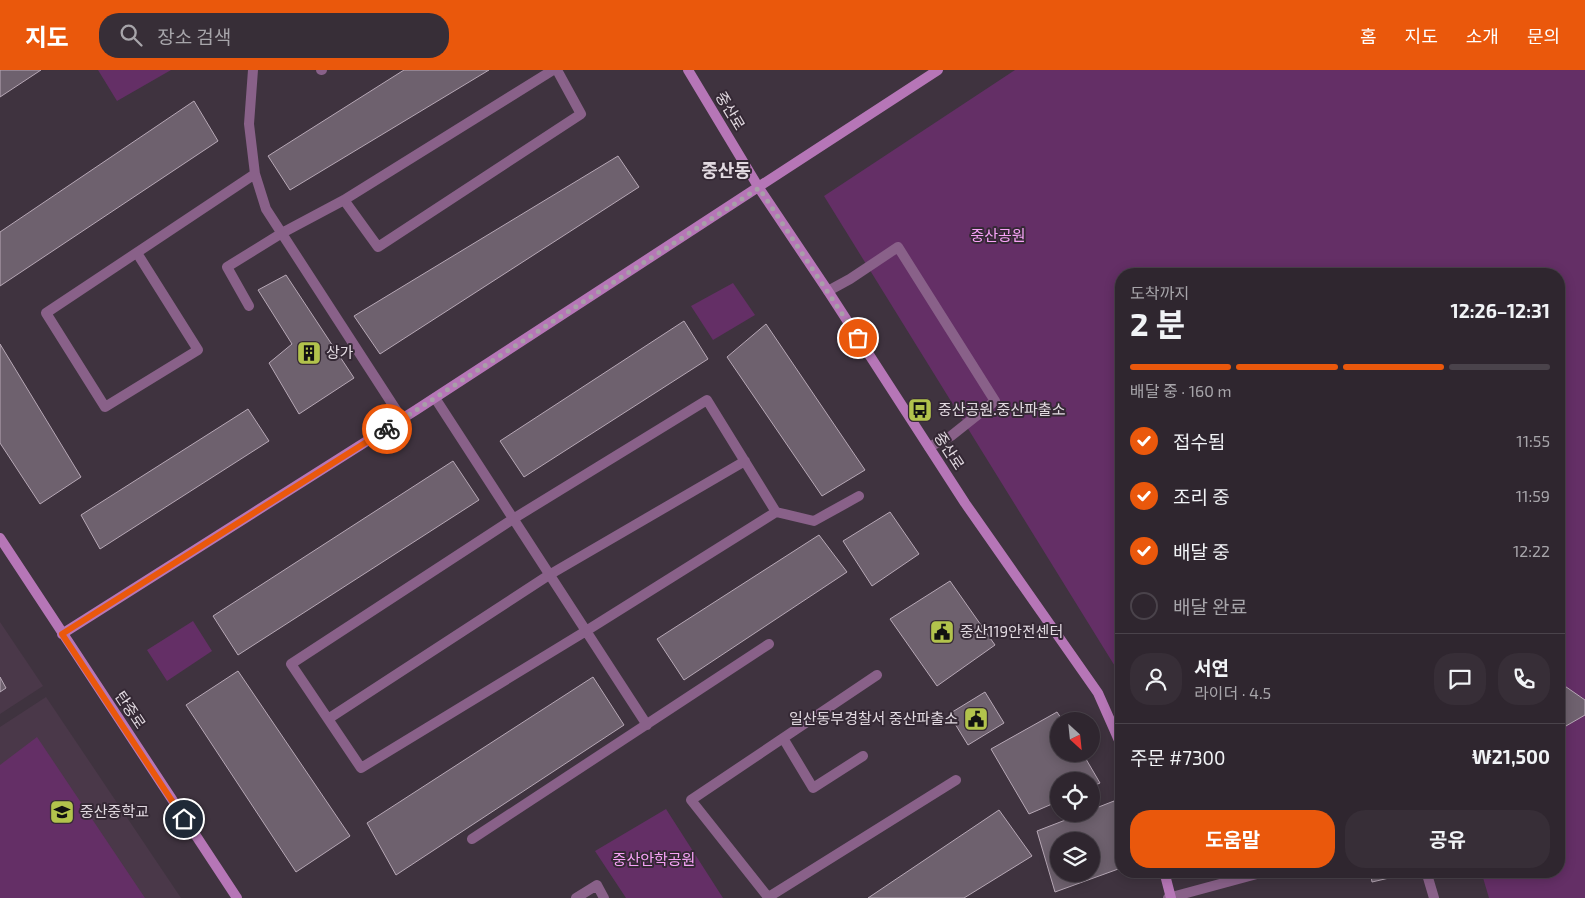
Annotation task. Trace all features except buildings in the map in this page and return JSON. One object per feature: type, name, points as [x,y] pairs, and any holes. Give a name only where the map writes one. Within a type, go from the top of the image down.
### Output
[{"type":"main road","name":"중산로","points":[[688,70],[759,188],[965,502],[1098,693],[1115,732]]},
{"type":"main road","points":[[62,634],[435,398],[938,70]]},
{"type":"main road","name":"탄중로","points":[[0,538],[237,898]]},
{"type":"main road","points":[[1166,878],[1170,898]]},
{"type":"street","points":[[253,70],[249,124],[255,174],[266,209],[402,419]]},
{"type":"street","points":[[249,306],[227,267],[282,233],[344,200],[553,70]]},
{"type":"street","points":[[344,200],[378,247],[581,114],[557,70]]},
{"type":"street","points":[[137,254],[198,350],[105,407],[46,313],[255,174]]},
{"type":"street","points":[[828,291],[850,279],[898,247],[995,401],[951,436],[929,447]]},
{"type":"street","points":[[435,398],[647,725]]},
{"type":"street","points":[[776,512],[586,631],[361,768],[291,664],[513,519],[707,400],[776,512],[814,521],[859,496]]},
{"type":"street","points":[[328,719],[549,575],[745,461]]},
{"type":"street","points":[[472,839],[769,644]]},
{"type":"street","points":[[877,675],[691,800],[767,898],[956,780]]},
{"type":"street","points":[[783,738],[813,788],[863,756]]},
{"type":"street","points":[[1170,898],[1243,878]]},
{"type":"street","points":[[1428,878],[1434,898]]},
{"type":"street","points":[[576,898],[597,885],[604,898]]},
{"type":"shaded area","points":[[0,622],[43,686],[0,714]]},
{"type":"shaded area","name":"중산중학교","points":[[46,697],[181,898],[0,898],[0,727]]},
{"type":"green space","points":[[98,70],[171,70],[117,101]]},
{"type":"green space","name":"중산공원","points":[[1015,70],[1585,70],[1585,898],[1489,898],[1483,878],[1565,878],[1565,268],[1115,268],[1115,666],[824,196]]},
{"type":"green space","points":[[733,283],[755,315],[713,340],[691,306]]},
{"type":"green space","points":[[193,621],[212,651],[167,681],[147,650]]},
{"type":"green space","name":"중산중학교","points":[[37,737],[145,898],[0,898],[0,765]]},
{"type":"green space","name":"중산안학공원","points":[[666,809],[723,898],[626,898],[595,851]]},
{"type":"way so far","points":[[387,429],[759,188],[858,338]]},
{"type":"place","name":"상가","points":[[309,353]]},
{"type":"place","name":"중산공원.중산파출소","points":[[920,410]]},
{"type":"place","name":"중산119안전센터","points":[[942,632]]},
{"type":"place","name":"일산동부경찰서 중산파출소","points":[[976,719]]},
{"type":"place","name":"중산중학교","points":[[62,812]]},
{"type":"district","name":"중산동","points":[[726,171]]},
{"type":"route","points":[[184,819],[62,634],[387,429]]}]
